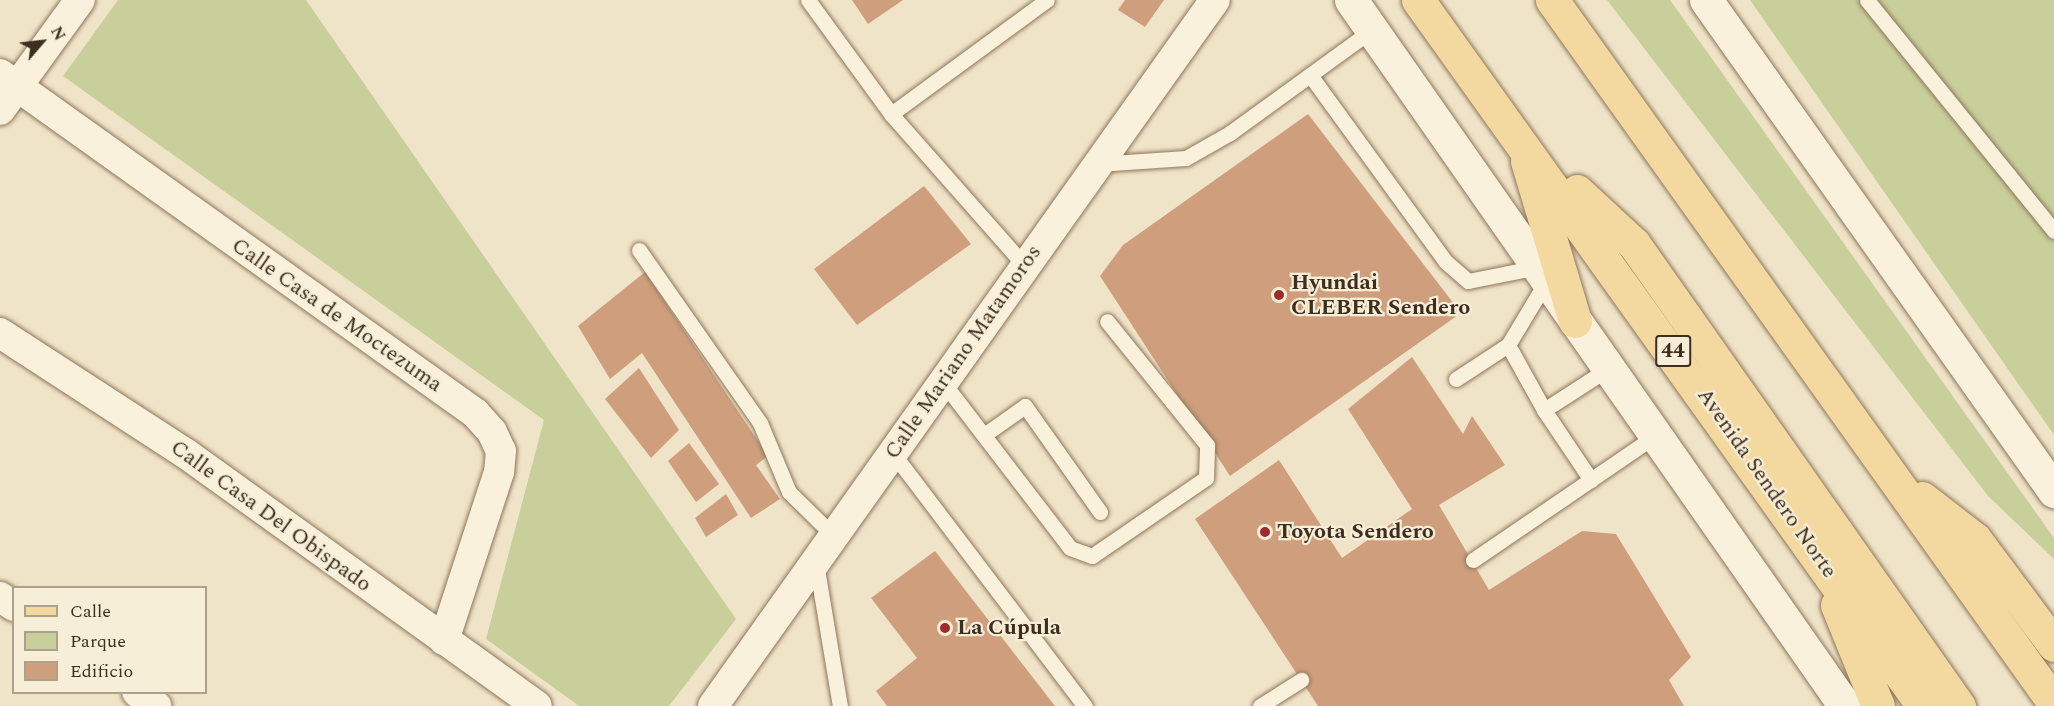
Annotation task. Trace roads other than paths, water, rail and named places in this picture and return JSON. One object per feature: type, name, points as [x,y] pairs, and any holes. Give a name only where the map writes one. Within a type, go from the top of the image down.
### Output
[{"type":"main road","name":"Avenida Sendero Norte","points":[[1418,0],[1523,141],[1815,550],[1923,706]]},
{"type":"main road","points":[[1552,0],[2054,703]]},
{"type":"main road","points":[[1560,0],[1595,59]]},
{"type":"main road","points":[[1523,141],[1575,321]]},
{"type":"main road","points":[[1523,141],[1634,244],[1959,706]]},
{"type":"main road","points":[[1894,477],[1975,539],[2054,609]]},
{"type":"main road","points":[[1975,539],[2054,645]]},
{"type":"main road","points":[[1815,550],[1878,706]]},
{"type":"street","points":[[6,90],[80,0]]},
{"type":"street","name":"Calle Mariano Matamoros","points":[[713,706],[1024,265],[1215,0]]},
{"type":"street","points":[[1351,0],[1845,706]]},
{"type":"street","points":[[1706,0],[2054,491]]},
{"type":"street","name":"Calle Casa de Moctezuma","points":[[6,90],[475,413],[492,432],[501,451],[500,472],[444,640]]},
{"type":"street","name":"Calle Casa Del Obispado","points":[[0,333],[185,453],[537,706]]},
{"type":"street","points":[[138,694],[156,706]]},
{"type":"lane","points":[[808,0],[891,114],[1024,265]]},
{"type":"lane","points":[[891,114],[1047,0]]},
{"type":"lane","points":[[1867,0],[2054,231]]},
{"type":"lane","points":[[1097,164],[1186,158],[1310,75],[1372,30]]},
{"type":"lane","points":[[1310,75],[1446,262],[1468,281],[1542,273]]},
{"type":"lane","points":[[639,250],[760,423],[789,492],[834,536]]},
{"type":"lane","points":[[1456,379],[1508,345],[1542,273]]},
{"type":"lane","points":[[942,381],[1070,548],[1092,556],[1206,478],[1207,445],[1107,321]]},
{"type":"lane","points":[[1508,345],[1544,410],[1591,480]]},
{"type":"lane","points":[[1544,410],[1609,368]]},
{"type":"lane","points":[[984,435],[1025,406],[1100,512]]},
{"type":"lane","points":[[1473,560],[1656,435]]},
{"type":"lane","points":[[892,452],[1085,706]]},
{"type":"lane","points":[[816,563],[840,706]]},
{"type":"lane","points":[[1260,706],[1301,680]]},
{"type":"place","name":"Hyundai CLEBER Sendero","points":[[1279,295]]},
{"type":"place","name":"Toyota Sendero","points":[[1265,532]]},
{"type":"place","name":"La Cúpula","points":[[945,628]]}]
